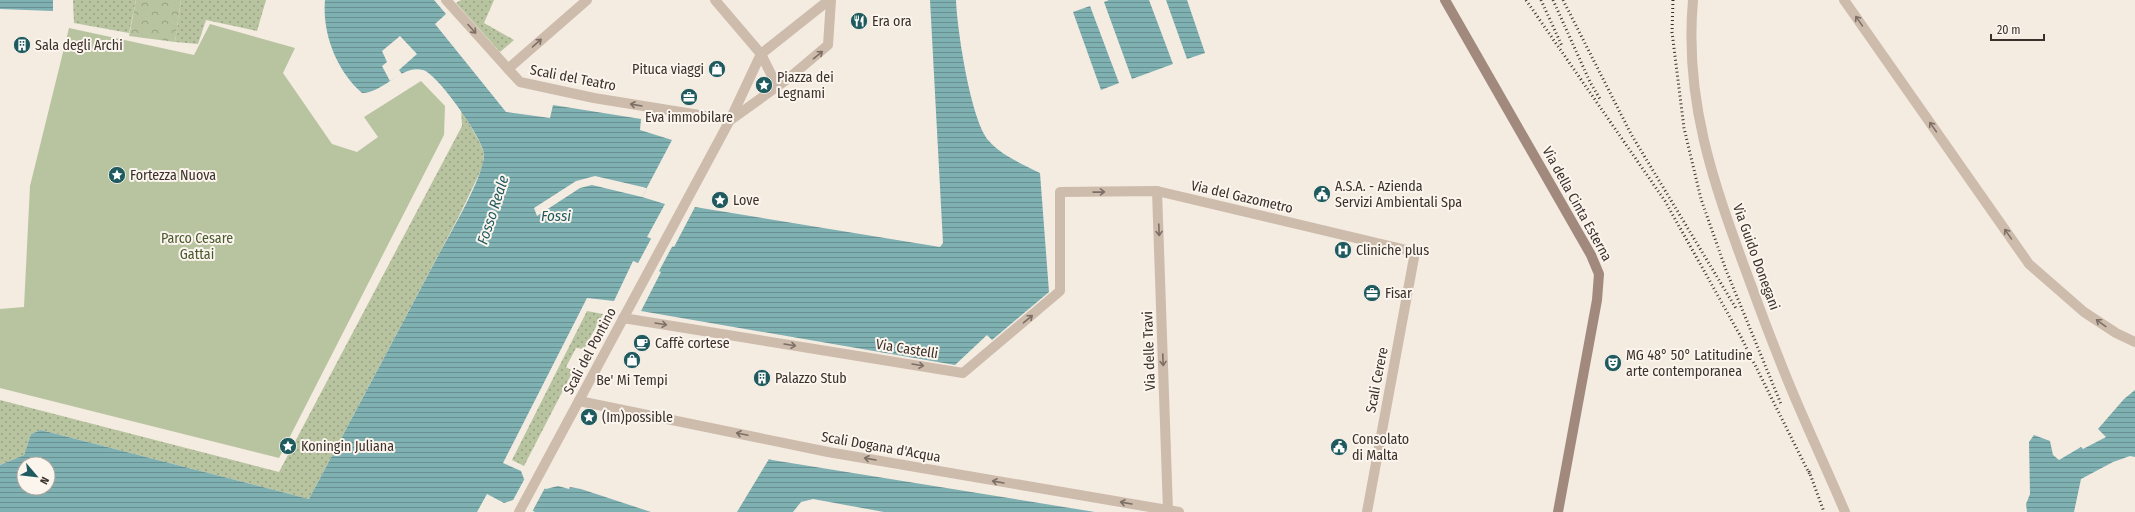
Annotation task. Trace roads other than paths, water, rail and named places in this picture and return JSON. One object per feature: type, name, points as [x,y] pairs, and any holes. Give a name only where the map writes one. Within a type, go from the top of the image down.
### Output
[{"type":"main road","name":"Via della Cinta Esterna","points":[[1445,0],[1591,255],[1599,274],[1597,300],[1558,512]]},
{"type":"street","name":"Scali del Teatro","points":[[446,0],[520,82],[594,98],[730,120]]},
{"type":"street","points":[[508,69],[587,0]]},
{"type":"street","points":[[715,0],[761,54],[777,86]]},
{"type":"street","points":[[730,120],[761,54],[830,0]]},
{"type":"street","points":[[730,120],[777,86],[828,45],[830,0]]},
{"type":"street","name":"Via Guido Donegani","points":[[1693,0],[1691,51],[1694,95],[1702,139],[1720,201],[1778,357],[1845,512]]},
{"type":"street","points":[[1844,0],[2029,264],[2084,312],[2116,333],[2135,342]]},
{"type":"street","name":"Scali del Pontino","points":[[520,510],[730,120]]},
{"type":"street","name":"Via del Gazometro","points":[[1060,192],[1157,191],[1415,252]]},
{"type":"street","name":"Via delle Travi","points":[[1157,191],[1168,510]]},
{"type":"street","name":"Via Castelli","points":[[625,315],[963,373],[1060,291],[1060,192]]},
{"type":"street","name":"Scali Cerere","points":[[1367,512],[1415,252]]},
{"type":"street","name":"Scali Dogana d'Acqua","points":[[579,400],[828,452],[1178,512]]},
{"type":"water","points":[[0,0],[53,0],[53,11],[0,9]]},
{"type":"water","name":"Fossi","points":[[325,0],[434,0],[446,14],[435,24],[506,112],[550,118],[553,105],[641,119],[640,130],[672,140],[642,197],[665,204],[647,237],[674,247],[695,207],[940,247],[943,243],[930,0],[956,0],[959,32],[966,74],[976,115],[982,131],[989,141],[1000,151],[1040,173],[1049,292],[992,340],[987,335],[955,365],[641,311],[661,272],[633,261],[614,301],[587,298],[503,463],[521,471],[524,479],[546,489],[558,486],[569,489],[570,487],[581,489],[651,512],[535,512],[513,500],[504,503],[487,494],[477,512],[0,512],[0,465],[16,458],[16,496],[56,496],[56,456],[22,456],[24,455],[31,434],[41,430],[309,499],[466,205],[479,176],[483,164],[484,154],[482,146],[459,108],[438,82],[430,74],[423,70],[415,69],[407,71],[378,89],[362,93],[345,74],[339,63],[333,51],[326,26]]},
{"type":"water","points":[[1109,0],[1149,0],[1173,64],[1132,79],[1104,2]]},
{"type":"water","points":[[1166,0],[1187,0],[1205,53],[1187,59]]},
{"type":"water","points":[[1090,6],[1119,83],[1101,90],[1073,12]]},
{"type":"water","points":[[2135,390],[2135,457],[2130,456],[2113,462],[2081,479],[2074,512],[2027,512],[2026,504],[2030,494],[2029,442],[2034,435],[2050,441],[2053,455],[2059,460],[2081,447],[2083,449],[2106,437],[2098,429],[2124,399]]},
{"type":"water","points":[[769,459],[1095,512],[884,512],[813,499],[801,502],[793,512],[737,512]]},
{"type":"railway","points":[[1526,0],[1665,201],[1741,337],[1810,475]]},
{"type":"railway","points":[[1541,0],[1562,46]]},
{"type":"railway","points":[[1553,0],[1590,82],[1600,99]]},
{"type":"railway","points":[[1563,0],[1631,134],[1737,310]]},
{"type":"railway","points":[[1673,0],[1672,32],[1684,128],[1701,199],[1726,270],[1781,404]]},
{"type":"railway","points":[[1809,471],[1824,512]]},
{"type":"place","name":"Era ora","points":[[859,21]]},
{"type":"place","name":"Sala degli Archi","points":[[22,45]]},
{"type":"place","name":"Pituca viaggi","points":[[717,69]]},
{"type":"place","name":"Piazza dei Legnami","points":[[764,85]]},
{"type":"place","name":"Eva immobilare","points":[[689,97]]},
{"type":"place","name":"Fortezza Nuova","points":[[117,175]]},
{"type":"place","name":"A.S.A. - Azienda Servizi Ambientali Spa","points":[[1322,194]]},
{"type":"place","name":"Love","points":[[720,200]]},
{"type":"place","name":"Cliniche plus","points":[[1343,250]]},
{"type":"place","name":"Fisar","points":[[1372,293]]},
{"type":"place","name":"Caffè cortese","points":[[642,343]]},
{"type":"place","name":"Be' Mi Tempi","points":[[632,360]]},
{"type":"place","name":"MG 48° 50° Latitudine arte contemporanea","points":[[1613,363]]},
{"type":"place","name":"Palazzo Stub","points":[[762,378]]},
{"type":"place","name":"(Im)possible","points":[[589,417]]},
{"type":"place","name":"Koningin Juliana","points":[[288,446]]},
{"type":"place","name":"Consolato di Malta","points":[[1339,447]]},
{"type":"water label","name":"Fosso Reale","points":[[493,210]]},
{"type":"park label","name":"Parco Cesare Gattai","points":[[197,246]]}]
